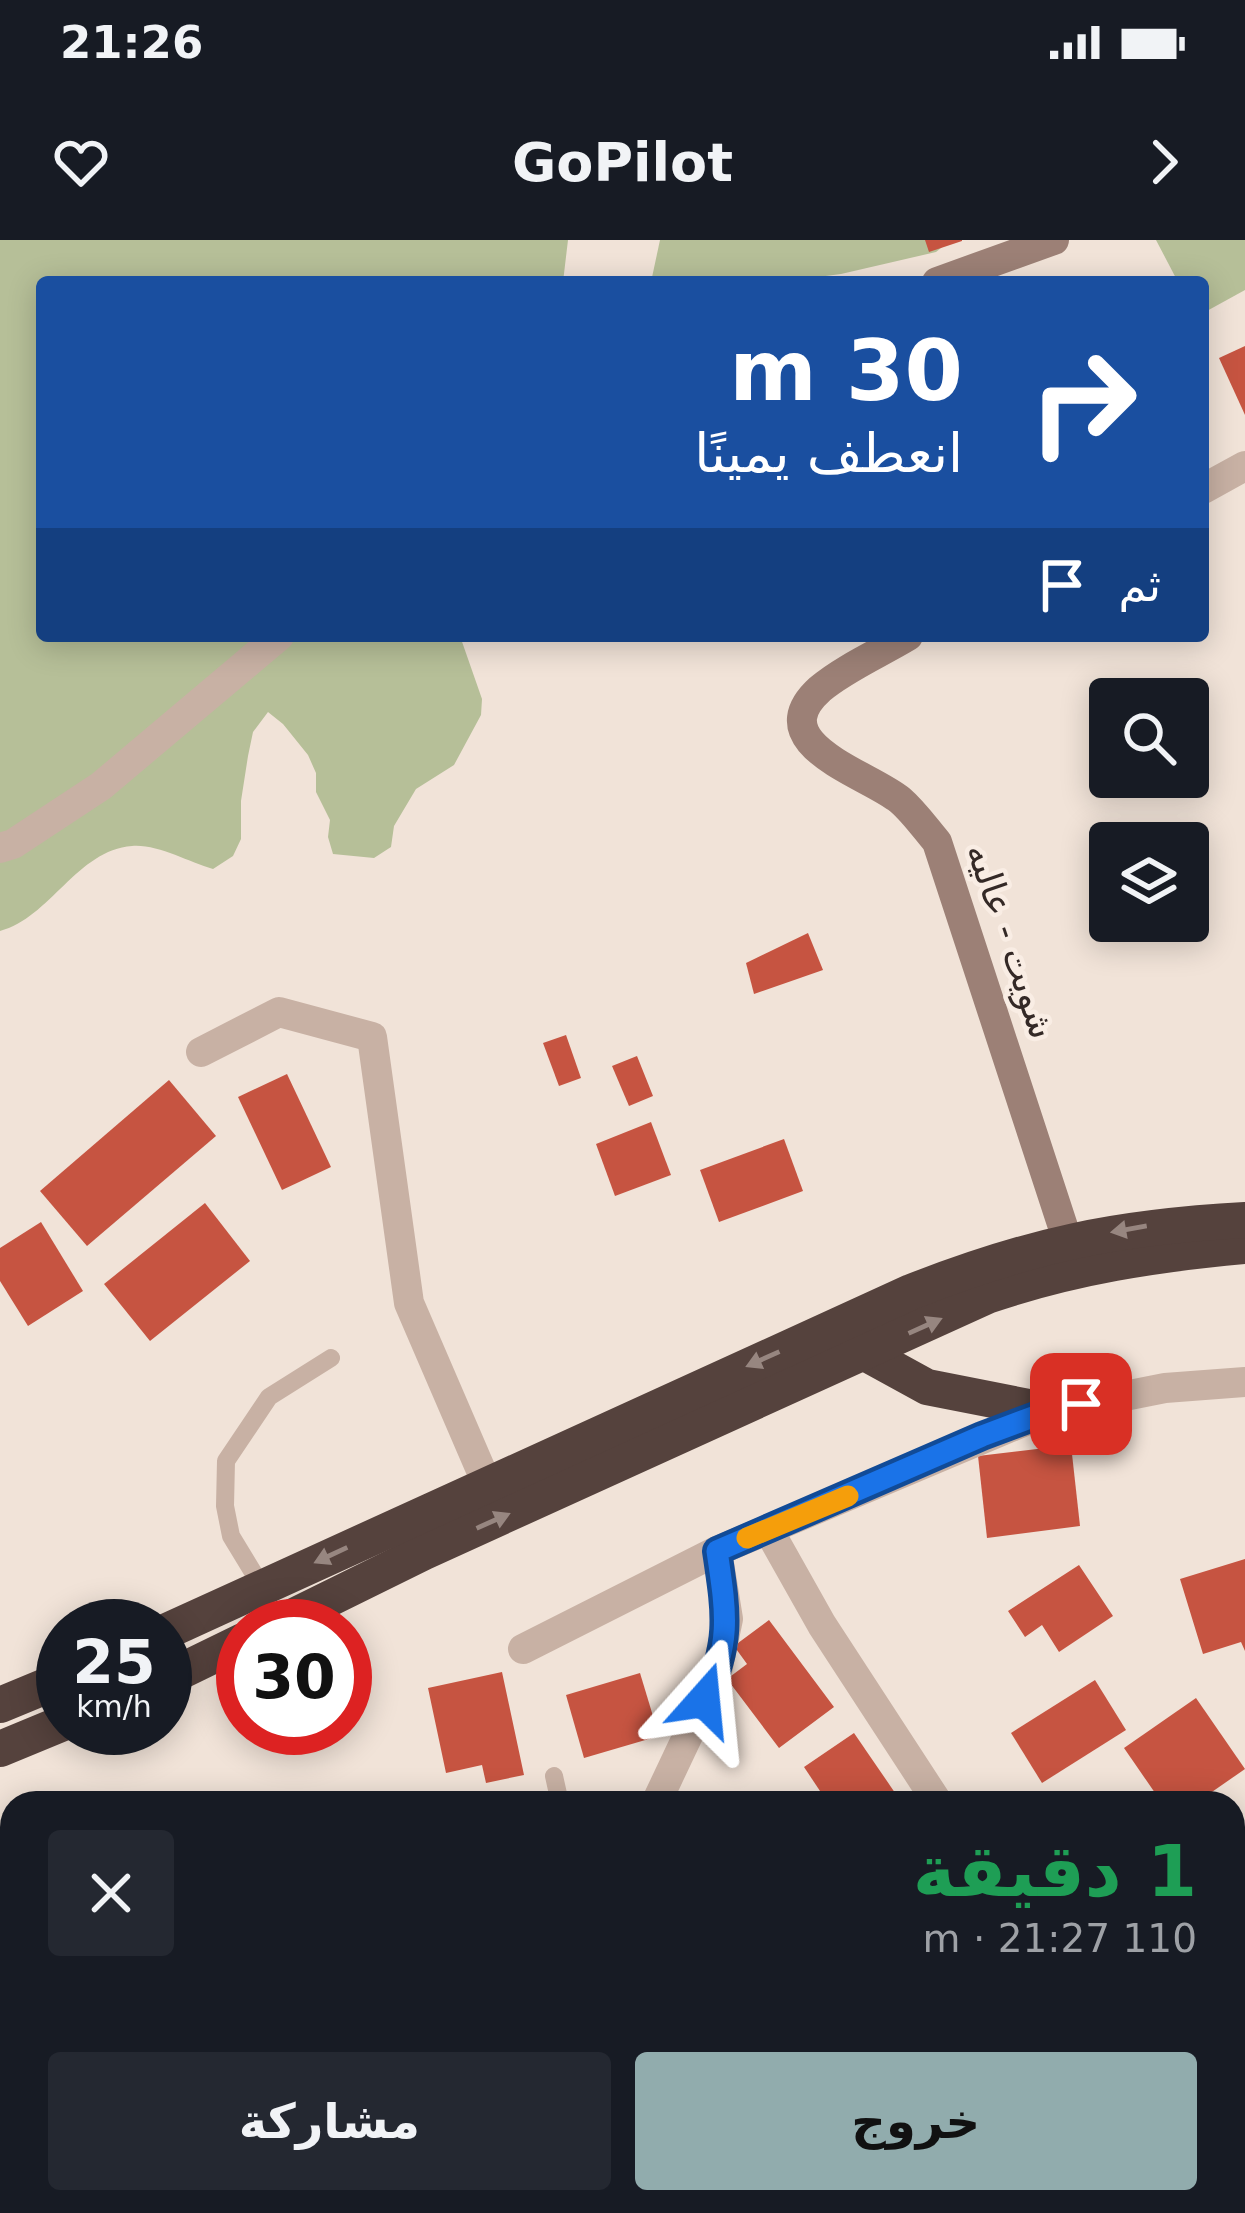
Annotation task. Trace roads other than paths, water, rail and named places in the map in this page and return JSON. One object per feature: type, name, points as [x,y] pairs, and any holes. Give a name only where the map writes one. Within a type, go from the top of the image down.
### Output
[{"type":"highway","points":[[329,1599],[987,1296],[1044,1276],[1078,1253],[1155,1225],[1245,1220]]},
{"type":"highway","points":[[192,1619],[910,1292],[985,1263],[1078,1253],[1140,1256],[1245,1246]]},
{"type":"highway","points":[[865,1353],[927,1387],[1049,1411]]},
{"type":"highway","points":[[395,1525],[424,1552]]},
{"type":"highway","points":[[0,1706],[36,1691]]},
{"type":"highway","points":[[0,1749],[36,1734]]},
{"type":"street","points":[[955,276],[1054,240]]},
{"type":"street","points":[[1209,486],[1245,466]]},
{"type":"street","points":[[0,848],[101,786],[272,642]]},
{"type":"street","name":"شويت - عاليه","points":[[898,642],[816,693],[803,730],[814,752],[868,778],[901,801],[937,842],[1078,1253]]},
{"type":"street","points":[[201,1052],[279,1012],[372,1037],[410,1303],[487,1484]]},
{"type":"street","points":[[523,1649],[717,1551],[1049,1411],[1165,1388],[1245,1382]]},
{"type":"street","points":[[768,1529],[821,1625],[930,1791]]},
{"type":"street","points":[[662,1791],[716,1676],[728,1618],[717,1551]]},
{"type":"lane","points":[[262,1587],[231,1536],[225,1506],[226,1461],[269,1397],[331,1358]]},
{"type":"lane","points":[[554,1776],[557,1791]]}]
